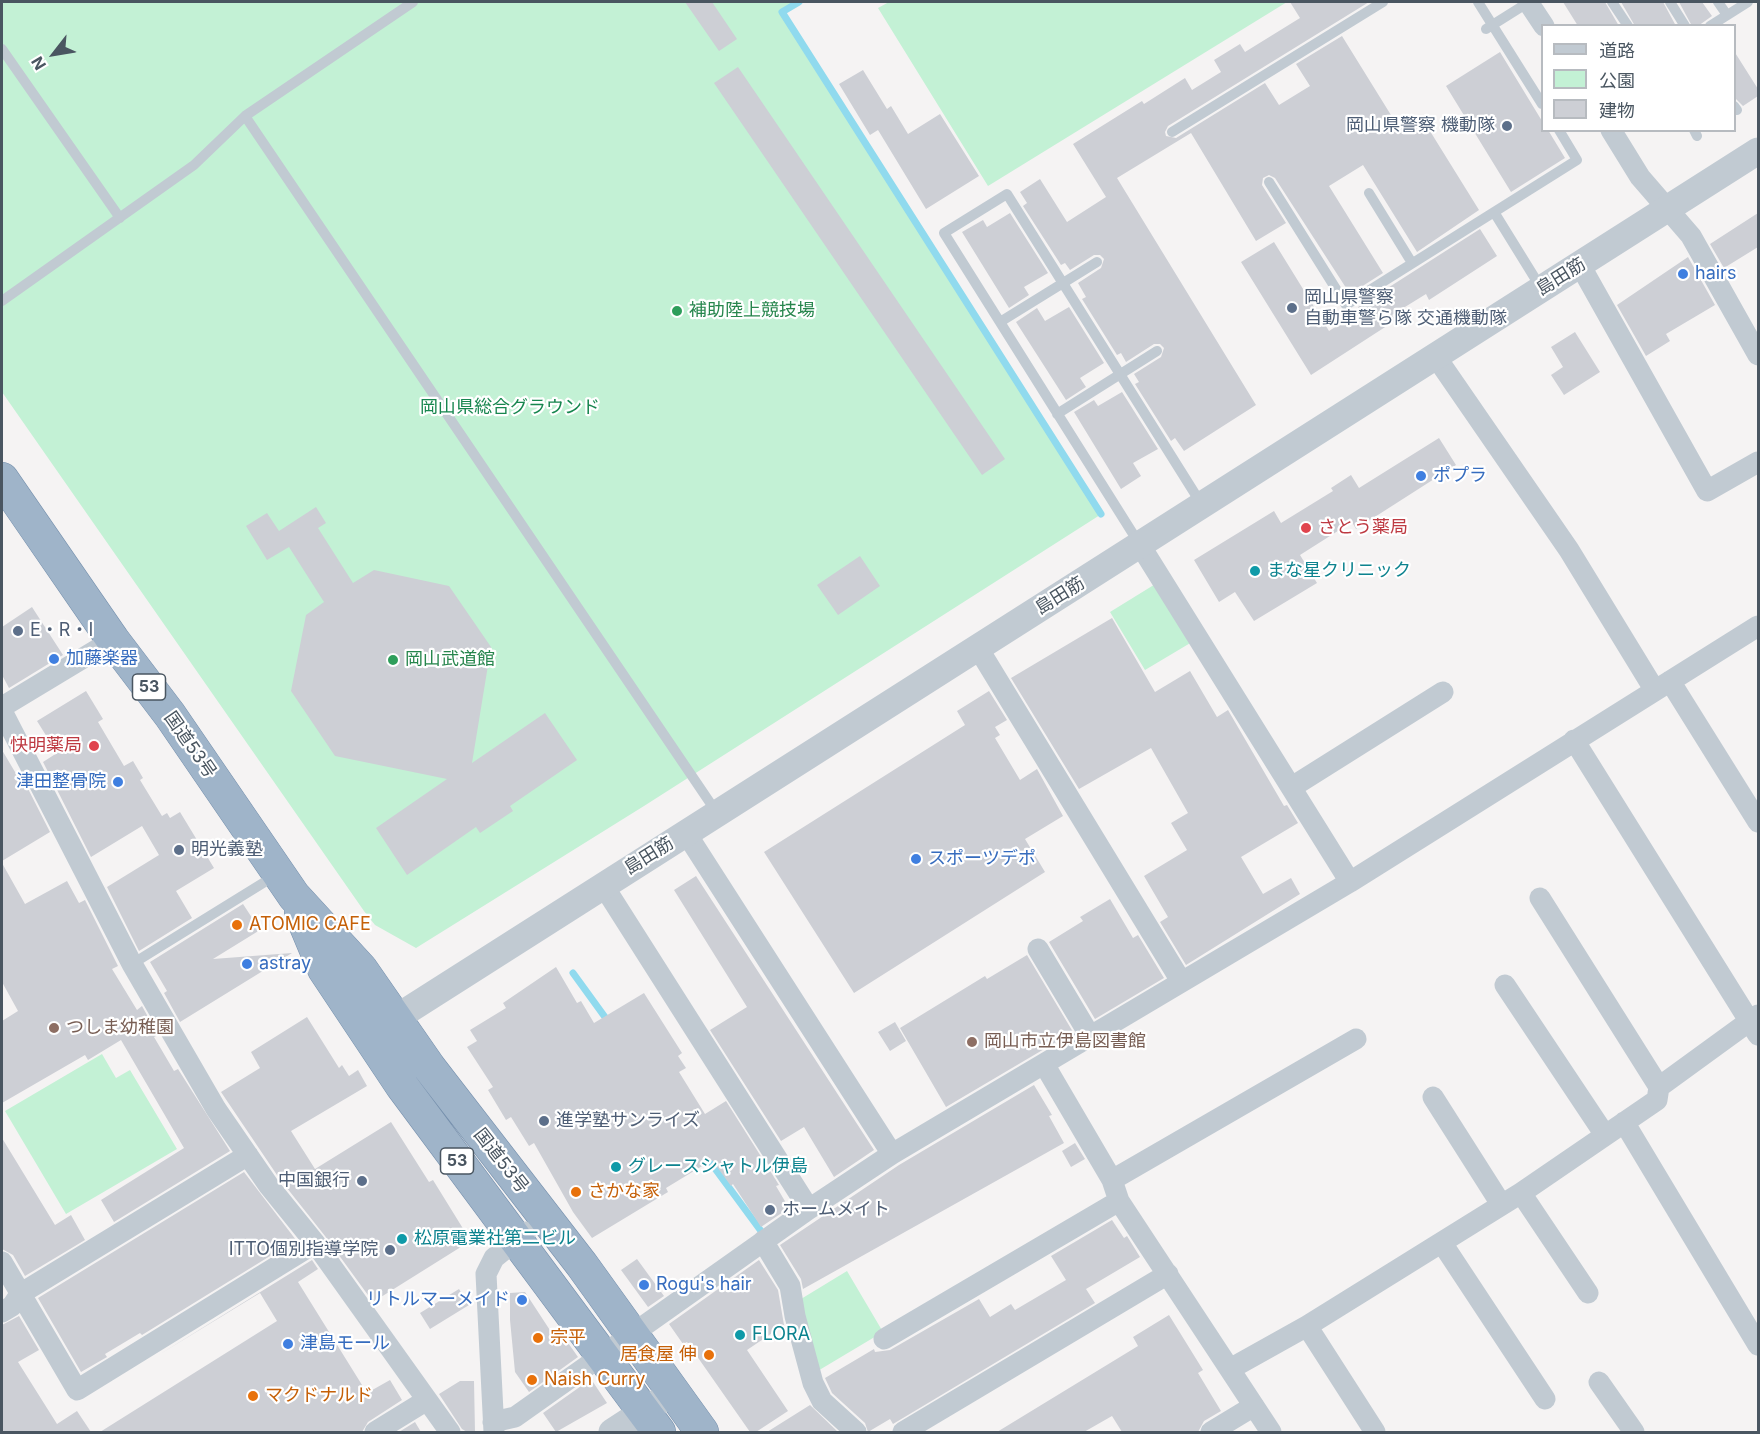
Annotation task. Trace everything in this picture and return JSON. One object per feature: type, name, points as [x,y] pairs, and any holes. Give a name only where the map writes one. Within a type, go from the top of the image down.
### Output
[{"type":"highway","name":"国道53号","points":[[2,479],[113,639],[170,715],[286,885],[362,969],[429,1067],[582,1265],[616,1346],[658,1410],[702,1432]]},
{"type":"highway","name":"国道53号","points":[[286,885],[324,969],[406,1092],[522,1235]]},
{"type":"highway","name":"53","points":[[396,1018],[392,1033],[395,1046],[522,1235],[616,1346]]},
{"type":"highway","name":"53","points":[[658,1410],[676,1432]]},
{"type":"street","points":[[1529,2],[1543,24]]},
{"type":"street","points":[[1612,132],[1640,177],[1692,236],[1758,355]]},
{"type":"street","name":"島田筋","points":[[356,1017],[374,1023],[396,1018],[1758,151]]},
{"type":"street","points":[[1581,265],[1707,491],[1758,462]]},
{"type":"street","points":[[1436,357],[1758,822]]},
{"type":"street","points":[[1140,546],[1350,882]]},
{"type":"street","points":[[522,1235],[494,1258],[486,1274],[493,1427],[515,1418],[808,1209],[892,1154],[1350,882],[1758,626]]},
{"type":"street","points":[[113,639],[2,709],[132,964],[216,1109],[450,1432]]},
{"type":"street","points":[[978,648],[1181,981]]},
{"type":"street","points":[[1292,787],[1443,692]]},
{"type":"street","points":[[1574,740],[1756,1024],[1659,1087]]},
{"type":"street","points":[[686,833],[892,1154]]},
{"type":"street","points":[[603,885],[808,1209]]},
{"type":"street","points":[[1230,1369],[1306,1326],[1442,1243],[1657,1100],[1659,1087],[1540,898]]},
{"type":"street","points":[[1038,949],[1090,1036]]},
{"type":"street","points":[[1505,985],[1605,1135]]},
{"type":"street","points":[[1112,1180],[1356,1039]]},
{"type":"street","points":[[1044,1064],[1112,1180],[1119,1201],[1271,1432]]},
{"type":"street","points":[[1433,1097],[1501,1204]]},
{"type":"street","points":[[1624,1122],[1758,1345]]},
{"type":"street","points":[[2,1312],[12,1306],[21,1294],[248,1155]]},
{"type":"street","points":[[1521,1192],[1588,1293]]},
{"type":"street","points":[[884,1339],[1119,1201]]},
{"type":"street","points":[[763,1241],[790,1286],[795,1316],[813,1383],[822,1401],[856,1432]]},
{"type":"street","points":[[2,1262],[77,1390],[315,1243]]},
{"type":"street","points":[[1442,1243],[1545,1399]]},
{"type":"street","points":[[903,1432],[1168,1274]]},
{"type":"street","points":[[1306,1326],[1375,1432]]},
{"type":"street","points":[[1599,1382],[1634,1432]]},
{"type":"street","points":[[375,1432],[427,1400]]},
{"type":"street","points":[[1211,1432],[1254,1406]]},
{"type":"street","points":[[612,1432],[658,1410]]},
{"type":"lane","points":[[2,301],[194,165],[245,117],[413,2]]},
{"type":"lane","points":[[1172,132],[1383,2]]},
{"type":"lane","points":[[1478,2],[1490,27],[1541,103]]},
{"type":"lane","points":[[1490,27],[1529,2]]},
{"type":"lane","points":[[1612,2],[1627,24]]},
{"type":"lane","points":[[1670,2],[1684,24]]},
{"type":"lane","points":[[1718,2],[1727,15]]},
{"type":"lane","points":[[1713,24],[1748,2]]},
{"type":"lane","points":[[2,49],[120,218]]},
{"type":"lane","points":[[245,117],[717,813]]},
{"type":"lane","points":[[1269,182],[1346,305],[1577,160],[1560,132]]},
{"type":"lane","points":[[1369,193],[1412,263]]},
{"type":"lane","points":[[1140,546],[944,233],[1007,194],[1202,506]]},
{"type":"lane","points":[[1494,212],[1542,289]]},
{"type":"lane","points":[[1000,322],[1097,261]]},
{"type":"lane","points":[[1057,414],[1157,351]]},
{"type":"lane","points":[[132,964],[286,885]]},
{"type":"green space","name":"岡山県総合グラウンド","points":[[2,2],[795,2],[779,12],[1100,515],[644,806],[416,948],[375,925],[364,911],[2,392]]},
{"type":"green space","points":[[889,2],[1287,2],[988,186],[878,8]]},
{"type":"green space","points":[[1157,583],[1192,642],[1145,670],[1110,612]]},
{"type":"green space","points":[[102,1054],[116,1078],[130,1070],[177,1149],[66,1214],[5,1111]]},
{"type":"green space","points":[[847,1271],[883,1332],[816,1372],[801,1299]]},
{"type":"building","points":[[685,2],[712,2],[737,39],[719,51]]},
{"type":"building","points":[[1290,2],[1369,2],[1168,126],[1166,136],[1176,138],[1265,83],[1279,105],[1310,86],[1296,64],[1342,36],[1399,128],[1420,115],[1479,210],[1417,252],[1363,165],[1329,186],[1383,273],[1350,294],[1275,178],[1269,175],[1263,178],[1262,185],[1286,223],[1256,241],[1191,133],[1117,178],[1256,405],[1184,451],[1175,438],[1171,441],[1135,384],[1139,382],[1134,374],[1161,357],[1164,348],[1160,344],[1154,344],[1126,362],[1121,353],[1117,355],[1082,299],[1086,297],[1078,283],[1101,268],[1104,259],[1100,255],[1094,255],[1070,270],[1065,263],[1061,265],[1023,206],[1027,203],[1020,192],[1040,179],[1067,222],[1106,197],[1073,144],[1142,101],[1144,104],[1185,78],[1192,90],[1221,72],[1214,60],[1240,44],[1245,52],[1300,18]]},
{"type":"building","points":[[1563,2],[1605,2],[1618,24],[1577,24]]},
{"type":"building","points":[[1621,2],[1663,2],[1675,24],[1634,24]]},
{"type":"building","points":[[1679,2],[1702,2],[1712,16],[1701,24],[1691,24]]},
{"type":"building","name":"岡山県警察 機動隊","points":[[1500,52],[1541,119],[1541,132],[1549,132],[1565,158],[1511,192],[1446,86]]},
{"type":"building","points":[[1736,54],[1758,89],[1758,96],[1743,106],[1736,99]]},
{"type":"building","points":[[738,67],[1005,459],[982,475],[714,83]]},
{"type":"building","points":[[863,70],[887,109],[891,106],[908,134],[940,114],[979,176],[926,209],[878,130],[870,135],[839,84]]},
{"type":"building","points":[[1010,213],[1048,273],[1024,287],[1029,295],[1009,308],[962,232],[983,220],[987,227]]},
{"type":"building","points":[[1758,213],[1758,247],[1724,268],[1710,244]]},
{"type":"building","points":[[1480,229],[1497,256],[1429,300],[1426,294],[1392,315],[1396,320],[1311,375],[1241,262],[1274,242],[1329,331],[1360,311],[1358,307]]},
{"type":"building","points":[[1688,257],[1715,305],[1666,334],[1670,341],[1646,356],[1617,305]]},
{"type":"building","points":[[1069,307],[1104,363],[1080,378],[1086,387],[1066,400],[1016,322],[1037,308],[1045,321]]},
{"type":"building","points":[[1575,332],[1600,372],[1564,395],[1551,375],[1563,367],[1551,347]]},
{"type":"building","points":[[1122,392],[1158,449],[1133,463],[1141,476],[1121,489],[1074,412],[1094,400],[1098,406]]},
{"type":"building","points":[[1439,438],[1456,465],[1356,529],[1352,522],[1300,555],[1317,583],[1254,621],[1235,592],[1219,602],[1194,560],[1274,511],[1281,523],[1333,491],[1331,488],[1351,475],[1359,488]]},
{"type":"building","name":"岡山武道館","points":[[316,507],[326,523],[318,528],[353,583],[374,570],[449,586],[491,647],[472,763],[545,713],[577,760],[510,806],[513,811],[480,833],[476,827],[407,875],[376,828],[447,779],[335,756],[291,691],[306,615],[324,602],[289,547],[267,560],[246,526],[267,513],[279,531]]},
{"type":"building","points":[[860,556],[880,586],[838,615],[817,585]]},
{"type":"building","points":[[32,607],[63,655],[9,688],[2,675],[2,627]]},
{"type":"building","points":[[1112,618],[1155,692],[1190,671],[1217,717],[1228,710],[1284,806],[1287,805],[1298,823],[1241,857],[1263,894],[1291,878],[1300,894],[1186,965],[1160,922],[1168,917],[1144,876],[1187,850],[1171,823],[1188,813],[1151,748],[1079,789],[1011,678]]},
{"type":"building","points":[[86,691],[103,719],[98,722],[124,766],[133,761],[143,778],[140,780],[162,816],[167,813],[170,818],[180,812],[214,868],[176,891],[192,918],[139,951],[107,887],[159,855],[142,826],[91,857],[43,762],[57,753],[37,721]]},
{"type":"building","points":[[989,691],[1007,720],[995,727],[1000,735],[995,738],[1020,780],[1037,769],[1063,816],[1025,839],[1045,872],[854,993],[764,852],[965,725],[957,711]]},
{"type":"building","points":[[2,750],[18,777],[21,775],[50,832],[2,861]]},
{"type":"building","points":[[2,863],[25,904],[67,881],[79,903],[85,900],[118,966],[112,969],[137,1010],[142,1006],[158,1035],[154,1037],[174,1071],[178,1069],[230,1151],[114,1222],[101,1200],[184,1148],[121,1040],[88,1060],[85,1055],[2,1103],[2,1021],[18,1011],[2,982]]},
{"type":"building","points":[[696,876],[874,1150],[834,1177],[804,1127],[781,1141],[710,1030],[747,1007],[674,890]]},
{"type":"building","points":[[1110,899],[1133,938],[1138,935],[1164,978],[1095,1019],[1049,942],[1083,921],[1080,917]]},
{"type":"building","points":[[243,904],[260,930],[213,959],[292,953],[180,1022],[164,993],[167,991],[150,962]]},
{"type":"building","points":[[1027,955],[1073,1032],[946,1107],[900,1028],[985,976],[987,979]]},
{"type":"building","points":[[556,967],[577,1003],[581,1001],[594,1023],[644,993],[682,1053],[678,1056],[686,1068],[679,1072],[705,1114],[726,1101],[779,1185],[776,1186],[789,1208],[761,1227],[733,1184],[731,1186],[712,1160],[666,1188],[668,1192],[592,1238],[573,1212],[534,1143],[529,1146],[511,1117],[506,1120],[488,1090],[493,1087],[467,1047],[477,1041],[470,1030],[506,1008],[503,1003]]},
{"type":"building","points":[[307,1017],[339,1068],[342,1065],[349,1076],[358,1070],[367,1086],[291,1131],[315,1169],[391,1122],[429,1182],[433,1180],[467,1235],[464,1245],[373,1302],[279,1178],[221,1092],[260,1068],[251,1052]]},
{"type":"building","points":[[895,1022],[906,1041],[890,1051],[878,1032]]},
{"type":"building","points":[[1034,1085],[1052,1115],[1049,1116],[1064,1143],[803,1289],[801,1279],[780,1245],[899,1165]]},
{"type":"building","points":[[2,1138],[55,1225],[71,1215],[85,1240],[25,1276],[13,1255],[2,1249]]},
{"type":"building","points":[[1075,1143],[1085,1159],[1071,1167],[1062,1151]]},
{"type":"building","points":[[244,1172],[296,1240],[142,1335],[140,1333],[105,1354],[107,1357],[81,1372],[38,1298]]},
{"type":"building","points":[[1112,1220],[1124,1238],[1127,1236],[1140,1257],[1086,1289],[1095,1303],[893,1424],[890,1419],[868,1432],[865,1423],[832,1393],[825,1378],[874,1349],[875,1352],[890,1350],[979,1299],[990,1317],[1011,1304],[1015,1310],[1066,1280],[1051,1256]]},
{"type":"building","points":[[637,1259],[664,1296],[648,1307],[621,1270]]},
{"type":"building","name":"津島モール","points":[[312,1260],[318,1269],[298,1282],[367,1393],[390,1380],[402,1400],[368,1422],[362,1432],[100,1432],[277,1321],[260,1293],[157,1356]]},
{"type":"building","points":[[759,1260],[778,1290],[784,1325],[747,1350],[788,1411],[756,1432],[750,1432],[687,1342],[683,1344],[669,1324]]},
{"type":"building","points":[[459,1289],[469,1305],[430,1329],[420,1313]]},
{"type":"building","points":[[525,1292],[559,1344],[566,1340],[578,1357],[529,1392],[515,1372],[510,1320],[510,1293]]},
{"type":"building","points":[[1169,1315],[1203,1370],[1198,1373],[1221,1411],[1204,1421],[1198,1432],[1122,1432],[1112,1416],[1084,1432],[997,1432],[1138,1346],[1133,1337]]},
{"type":"building","points":[[19,1316],[39,1350],[18,1362],[57,1424],[77,1411],[91,1432],[2,1432],[2,1325]]},
{"type":"building","points":[[591,1379],[607,1403],[556,1432],[543,1413]]},
{"type":"building","points":[[460,1381],[474,1381],[475,1432],[462,1429],[439,1394]]},
{"type":"building","points":[[810,1405],[838,1432],[767,1432]]},
{"type":"building","points":[[415,1422],[421,1432],[399,1432]]},
{"type":"waterway","points":[[799,2],[782,12],[1101,514]]},
{"type":"waterway","points":[[573,973],[610,1024]]},
{"type":"waterway","points":[[705,1155],[761,1231]]},
{"type":"place","name":"岡山県警察 機動隊","points":[[1507,126]]},
{"type":"place","name":"hairs","points":[[1683,274]]},
{"type":"place","name":"岡山県警察 自動車警ら隊 交通機動隊","points":[[1292,308]]},
{"type":"place","name":"補助陸上競技場","points":[[677,311]]},
{"type":"place","name":"ポプラ","points":[[1421,476]]},
{"type":"place","name":"さとう薬局","points":[[1306,528]]},
{"type":"place","name":"まな星クリニック","points":[[1255,571]]},
{"type":"place","name":"E・R・I","points":[[18,631]]},
{"type":"place","name":"加藤楽器","points":[[54,659]]},
{"type":"place","name":"岡山武道館","points":[[393,660]]},
{"type":"place","name":"快明薬局","points":[[94,746]]},
{"type":"place","name":"津田整骨院","points":[[118,782]]},
{"type":"place","name":"明光義塾","points":[[179,850]]},
{"type":"place","name":"スポーツデポ","points":[[916,859]]},
{"type":"place","name":"ATOMIC CAFE","points":[[237,925]]},
{"type":"place","name":"astray","points":[[247,964]]},
{"type":"place","name":"つしま幼稚園","points":[[54,1028]]},
{"type":"place","name":"岡山市立伊島図書館","points":[[972,1042]]},
{"type":"place","name":"進学塾サンライズ","points":[[544,1121]]},
{"type":"place","name":"グレースシャトル伊島","points":[[616,1167]]},
{"type":"place","name":"中国銀行","points":[[362,1181]]},
{"type":"place","name":"さかな家","points":[[576,1192]]},
{"type":"place","name":"ホームメイト","points":[[770,1210]]},
{"type":"place","name":"松原電業社第二ビル","points":[[402,1239]]},
{"type":"place","name":"ITTO個別指導学院","points":[[390,1250]]},
{"type":"place","name":"Rogu's hair","points":[[644,1285]]},
{"type":"place","name":"リトルマーメイド","points":[[522,1300]]},
{"type":"place","name":"FLORA","points":[[740,1335]]},
{"type":"place","name":"宗平","points":[[538,1338]]},
{"type":"place","name":"津島モール","points":[[288,1344]]},
{"type":"place","name":"居食屋 伸","points":[[709,1355]]},
{"type":"place","name":"Naish Curry","points":[[532,1380]]},
{"type":"place","name":"マクドナルド","points":[[253,1396]]}]
